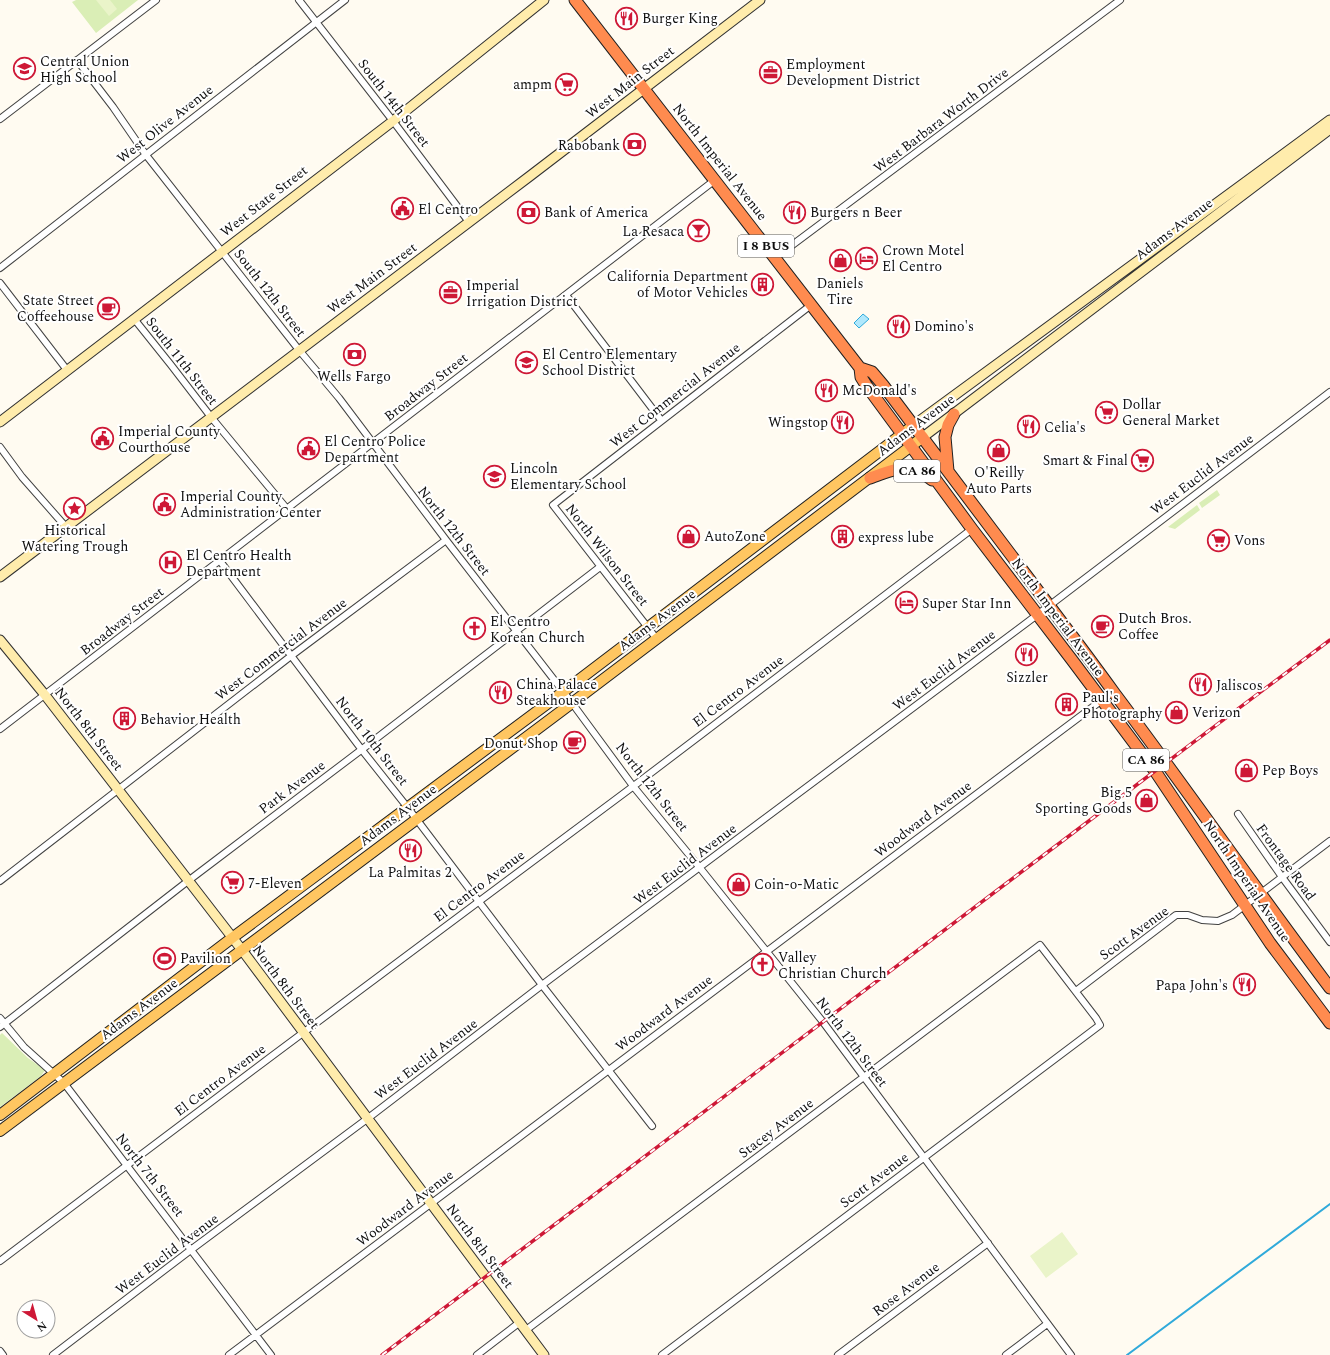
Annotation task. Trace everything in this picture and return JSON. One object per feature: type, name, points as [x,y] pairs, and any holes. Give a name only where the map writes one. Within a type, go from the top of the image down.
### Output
[{"type":"highway","name":"I 8 BUS","points":[[575,0],[644,89]]},
{"type":"highway","name":"North Imperial Avenue","points":[[644,89],[860,368],[861,377],[972,529],[1154,771],[1270,943],[1330,1023]]},
{"type":"highway","name":"North Imperial Avenue","points":[[860,368],[872,372],[914,425],[1049,606],[1091,659],[1167,762],[1260,894],[1330,988]]},
{"type":"highway","points":[[948,471],[945,437],[948,425],[954,414]]},
{"type":"highway","name":"CA 86","points":[[870,478],[884,471],[906,468],[915,469],[926,474],[954,504]]},
{"type":"main road","name":"Adams Avenue","points":[[0,1114],[232,938],[563,692],[914,425]]},
{"type":"main road","name":"Adams Avenue","points":[[0,1131],[572,703],[923,437]]},
{"type":"street","points":[[0,119],[156,0]]},
{"type":"street","name":"South 14th Street","points":[[299,0],[393,120],[469,222]]},
{"type":"street","name":"West Olive Avenue","points":[[0,268],[345,0]]},
{"type":"street","name":"West State Street","points":[[0,422],[135,320],[222,251],[393,120],[544,0]]},
{"type":"street","name":"West Main Street","points":[[0,577],[760,0]]},
{"type":"street","name":"West Barbara Worth Drive","points":[[775,258],[1120,0]]},
{"type":"street","name":"South 12th Street","points":[[77,60],[113,107],[146,155],[299,350]]},
{"type":"street","name":"Adams Avenue","points":[[923,437],[1021,364],[1330,120]]},
{"type":"street","name":"Adams Avenue","points":[[914,425],[1064,315],[1259,177],[1330,129]]},
{"type":"street","name":"Broadway Street","points":[[0,729],[715,180]]},
{"type":"street","points":[[0,283],[67,370]]},
{"type":"street","points":[[566,295],[661,420]]},
{"type":"street","name":"West Commercial Avenue","points":[[553,505],[811,305]]},
{"type":"street","points":[[1076,307],[1082,316]]},
{"type":"street","points":[[1021,364],[1024,354],[1055,329],[1062,322],[1064,315]]},
{"type":"street","name":"South 11th Street","points":[[135,320],[211,417],[287,509]]},
{"type":"street","name":"North 12th Street","points":[[299,350],[339,398],[572,703],[633,786],[767,952],[864,1076],[1071,1355]]},
{"type":"street","name":"West Euclid Avenue","points":[[54,1355],[192,1249],[368,1119],[542,985],[1049,606],[1330,392]]},
{"type":"street","points":[[0,448],[22,477],[66,527]]},
{"type":"street","name":"North Wilson Street","points":[[553,505],[656,638]]},
{"type":"street","name":"El Centro Avenue","points":[[0,1261],[127,1164],[633,786],[972,529]]},
{"type":"street","name":"West Commercial Avenue","points":[[0,881],[291,656],[446,540]]},
{"type":"street","name":"North 10th Street","points":[[220,561],[362,750],[652,1126]]},
{"type":"street","name":"Park Avenue","points":[[2,1026],[188,881],[362,750],[600,567]]},
{"type":"street","name":"North 8th Street","points":[[0,640],[45,695],[242,950],[544,1355]]},
{"type":"street","name":"Woodward Avenue","points":[[229,1355],[1114,691]]},
{"type":"street","name":"Frontage Road","points":[[1238,814],[1282,878],[1330,942]]},
{"type":"street","name":"Scott Avenue","points":[[662,1355],[1100,1025],[1076,991],[1176,915],[1188,915],[1202,920],[1218,921],[1232,915],[1330,841]]},
{"type":"street","name":"Stacey Avenue","points":[[526,1330],[1040,945],[1076,991]]},
{"type":"street","name":"North 7th Street","points":[[0,1018],[2,1026],[64,1082],[271,1355]]},
{"type":"street","name":"Rose Avenue","points":[[838,1355],[988,1243]]},
{"type":"street","points":[[477,1355],[520,1322]]},
{"type":"street","points":[[1006,1355],[1047,1324]]},
{"type":"street","points":[[0,1351],[3,1355]]},
{"type":"green space","points":[[76,0],[138,0],[96,33],[72,2]]},
{"type":"green space","points":[[96,0],[110,0],[117,9],[109,16]]},
{"type":"green space","points":[[1217,490],[1220,495],[1202,508],[1199,503]]},
{"type":"green space","points":[[1197,505],[1200,510],[1175,529],[1168,527]]},
{"type":"green space","points":[[2,1033],[28,1058],[45,1070],[41,1076],[0,1107],[0,1035]]},
{"type":"green space","points":[[1062,1232],[1078,1254],[1046,1278],[1030,1256]]},
{"type":"water","points":[[863,314],[869,319],[859,328],[854,323]]},
{"type":"waterway","points":[[1127,1355],[1330,1204]]},
{"type":"railway","points":[[382,1355],[1330,640]]},
{"type":"place","name":"Burger King","points":[[626,18]]},
{"type":"place","name":"Central Union High School","points":[[24,69]]},
{"type":"place","name":"Employment Development District","points":[[771,72]]},
{"type":"place","name":"ampm","points":[[567,84]]},
{"type":"place","name":"Rabobank","points":[[635,145]]},
{"type":"place","name":"El Centro","points":[[403,209]]},
{"type":"place","name":"Bank of America","points":[[529,212]]},
{"type":"place","name":"Burgers n Beer","points":[[795,212]]},
{"type":"place","name":"La Resaca","points":[[699,231]]},
{"type":"place","name":"Crown Motel El Centro","points":[[866,258]]},
{"type":"place","name":"Daniels Tire","points":[[840,261]]},
{"type":"place","name":"California Department of Motor Vehicles","points":[[763,284]]},
{"type":"place","name":"Imperial Irrigation District","points":[[450,293]]},
{"type":"place","name":"State Street Coffeehouse","points":[[109,308]]},
{"type":"place","name":"Domino's","points":[[898,326]]},
{"type":"place","name":"Wells Fargo","points":[[354,354]]},
{"type":"place","name":"El Centro Elementary School District","points":[[527,362]]},
{"type":"place","name":"McDonald's","points":[[827,390]]},
{"type":"place","name":"Dollar General Market","points":[[1107,412]]},
{"type":"place","name":"Wingstop","points":[[843,422]]},
{"type":"place","name":"Celia's","points":[[1029,427]]},
{"type":"place","name":"Imperial County Courthouse","points":[[103,439]]},
{"type":"place","name":"El Centro Police Department","points":[[308,449]]},
{"type":"place","name":"O'Reilly Auto Parts","points":[[999,450]]},
{"type":"place","name":"Smart & Final","points":[[1143,460]]},
{"type":"place","name":"Lincoln Elementary School","points":[[494,476]]},
{"type":"place","name":"Imperial County Administration Center","points":[[165,504]]},
{"type":"place","name":"Historical Watering Trough","points":[[75,508]]},
{"type":"place","name":"AutoZone","points":[[688,536]]},
{"type":"place","name":"express lube","points":[[843,537]]},
{"type":"place","name":"Vons","points":[[1218,540]]},
{"type":"place","name":"El Centro Health Department","points":[[171,563]]},
{"type":"place","name":"Super Star Inn","points":[[907,603]]},
{"type":"place","name":"Dutch Bros. Coffee","points":[[1102,626]]},
{"type":"place","name":"El Centro Korean Church","points":[[475,629]]},
{"type":"place","name":"Sizzler","points":[[1027,655]]},
{"type":"place","name":"Jaliscos","points":[[1201,685]]},
{"type":"place","name":"China Palace Steakhouse","points":[[500,692]]},
{"type":"place","name":"Paul's Photography","points":[[1066,705]]},
{"type":"place","name":"Verizon","points":[[1176,712]]},
{"type":"place","name":"Behavior Health","points":[[124,719]]},
{"type":"place","name":"Donut Shop","points":[[574,743]]},
{"type":"place","name":"Pep Boys","points":[[1247,770]]},
{"type":"place","name":"Big 5 Sporting Goods","points":[[1147,800]]},
{"type":"place","name":"La Palmitas 2","points":[[410,850]]},
{"type":"place","name":"7-Eleven","points":[[232,883]]},
{"type":"place","name":"Coin-o-Matic","points":[[739,884]]},
{"type":"place","name":"Pavilion","points":[[165,958]]},
{"type":"place","name":"Valley Christian Church","points":[[763,965]]},
{"type":"place","name":"Papa John's","points":[[1244,985]]}]
